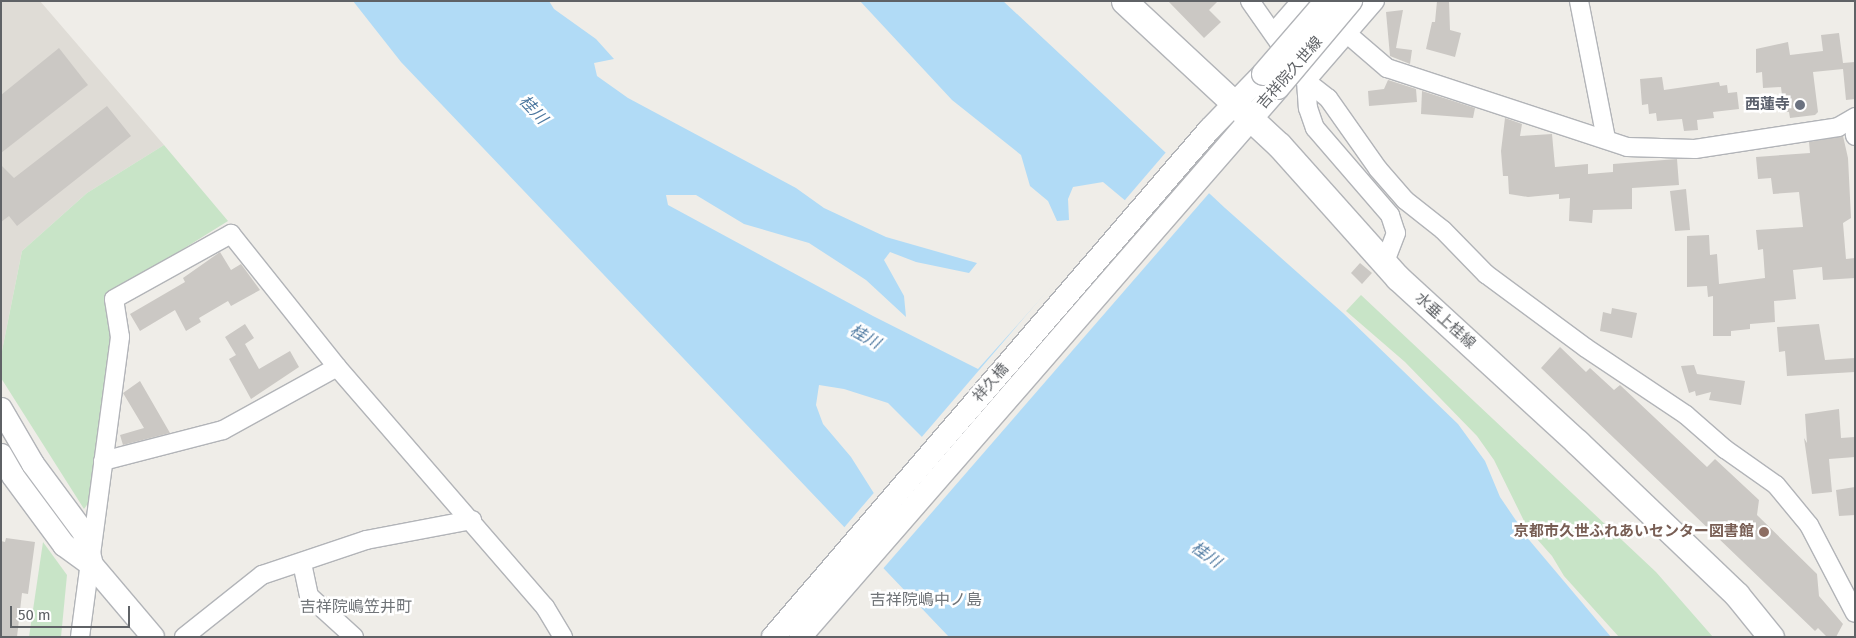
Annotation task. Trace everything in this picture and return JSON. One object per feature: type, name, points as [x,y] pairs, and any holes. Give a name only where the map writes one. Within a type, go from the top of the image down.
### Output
[{"type":"main road","name":"水垂上桂線","points":[[1124,1],[1243,110],[1385,262],[1730,588],[1771,637]]},
{"type":"street","points":[[1250,1],[1274,32],[1306,81],[1328,98],[1378,169],[1405,200],[1443,230],[1486,274],[1586,348],[1686,415],[1725,449],[1776,484],[1809,525],[1855,613]]},
{"type":"street","points":[[1274,32],[1301,1]]},
{"type":"street","points":[[1309,1],[1387,68],[1606,139],[1627,148],[1695,149],[1854,124]]},
{"type":"street","name":"吉祥院久世線","points":[[1271,81],[1326,1]]},
{"type":"street","name":"吉祥院久世線","points":[[1209,130],[1243,110],[1351,1]]},
{"type":"street","points":[[1375,1],[1306,81],[1308,108],[1315,128],[1390,215],[1396,233],[1385,262]]},
{"type":"street","points":[[1579,1],[1606,139]]},
{"type":"street","name":"吉祥院久世線","points":[[1228,144],[1243,110]]},
{"type":"street","name":"祥久橋","points":[[773,637],[1209,130]]},
{"type":"street","name":"祥久橋","points":[[800,637],[1228,144]]},
{"type":"street","points":[[80,637],[92,565],[103,461],[120,337],[114,299],[230,234],[337,367],[472,520],[545,607],[564,637]]},
{"type":"street","points":[[103,461],[223,430],[337,367]]},
{"type":"street","points":[[1,409],[33,464],[84,533],[92,565]]},
{"type":"street","points":[[1,454],[13,476],[64,544],[92,565],[153,637]]},
{"type":"street","points":[[184,637],[262,575],[366,540],[472,520]]},
{"type":"street","points":[[302,563],[309,596],[354,637]]},
{"type":"shaded area","points":[[1,1],[40,1],[164,145],[87,193],[22,251],[1,356]]},
{"type":"green space","points":[[164,145],[228,221],[106,297],[111,344],[89,502],[84,509],[1,378],[1,356],[22,251],[87,193]]},
{"type":"green space","points":[[1361,295],[1656,572],[1713,637],[1619,637],[1564,576],[1552,556],[1528,529],[1494,460],[1477,436],[1405,362],[1346,311]]},
{"type":"green space","points":[[43,542],[67,575],[61,637],[29,637]]},
{"type":"water","name":"桂川","points":[[353,1],[549,1],[554,9],[596,39],[614,59],[594,63],[597,76],[628,98],[796,188],[824,208],[886,237],[977,263],[969,273],[916,262],[890,252],[884,260],[904,296],[906,317],[866,280],[809,243],[744,224],[696,195],[666,195],[668,205],[873,316],[978,369],[1127,202],[1103,182],[1073,187],[1068,199],[1069,220],[1057,221],[1048,201],[1030,186],[1021,155],[952,100],[860,1],[1003,1],[1225,208],[1343,313],[1458,424],[1485,461],[1500,497],[1530,541],[1611,637],[949,637],[401,62]],"holes":[[[819,385],[844,389],[888,403],[923,438],[875,495],[851,457],[823,424],[816,405]]]},
{"type":"pier","points":[[1167,151],[1211,191],[881,571],[842,530]]},
{"type":"building","points":[[1168,1],[1218,1],[1209,10],[1221,22],[1204,38]]},
{"type":"building","points":[[1437,1],[1449,1],[1450,30],[1461,33],[1455,57],[1426,49],[1432,22],[1435,22]]},
{"type":"building","points":[[1403,10],[1396,48],[1412,50],[1410,64],[1390,56],[1386,12]]},
{"type":"building","points":[[1839,33],[1843,63],[1855,62],[1855,99],[1846,100],[1843,69],[1813,72],[1818,112],[1815,115],[1790,118],[1789,112],[1784,112],[1781,87],[1763,88],[1762,72],[1756,73],[1756,49],[1788,42],[1790,55],[1823,51],[1821,35]]},
{"type":"building","points":[[59,48],[88,85],[1,153],[1,95]]},
{"type":"building","points":[[1662,77],[1664,90],[1719,82],[1720,86],[1727,85],[1728,93],[1737,92],[1739,109],[1713,112],[1714,118],[1697,120],[1698,130],[1684,131],[1682,119],[1657,121],[1656,113],[1649,114],[1648,104],[1642,105],[1640,79]]},
{"type":"building","points":[[1388,80],[1416,89],[1417,102],[1369,106],[1368,91],[1384,89]]},
{"type":"building","points":[[1422,91],[1475,108],[1473,118],[1421,114]]},
{"type":"building","points":[[107,106],[131,136],[17,226],[9,216],[1,222],[1,165],[14,178]]},
{"type":"building","points":[[1505,118],[1522,124],[1520,136],[1552,134],[1555,167],[1588,164],[1588,174],[1613,172],[1613,164],[1677,159],[1679,185],[1632,188],[1632,209],[1593,210],[1592,223],[1569,221],[1570,198],[1559,199],[1559,194],[1528,197],[1509,194],[1508,176],[1503,176],[1501,151]]},
{"type":"building","points":[[1843,136],[1848,158],[1851,218],[1843,223],[1846,259],[1855,258],[1855,278],[1823,280],[1822,267],[1793,270],[1796,299],[1774,301],[1775,322],[1750,324],[1750,329],[1731,331],[1731,336],[1713,336],[1713,296],[1708,297],[1707,286],[1687,287],[1687,236],[1709,235],[1710,255],[1717,254],[1719,284],[1765,278],[1763,249],[1758,250],[1756,230],[1803,227],[1799,192],[1773,194],[1771,178],[1758,179],[1756,157],[1810,153],[1809,142]]},
{"type":"building","points":[[1686,189],[1690,230],[1675,231],[1670,191]]},
{"type":"building","points":[[220,252],[231,270],[241,264],[260,290],[231,306],[228,301],[199,318],[201,322],[186,331],[175,310],[140,331],[130,314],[185,282],[183,278]]},
{"type":"building","points":[[1360,263],[1372,273],[1362,284],[1351,273]]},
{"type":"building","points":[[1612,308],[1637,313],[1632,338],[1600,331],[1603,312],[1611,314]]},
{"type":"building","points":[[245,324],[254,338],[245,344],[259,369],[290,351],[299,367],[251,399],[229,359],[236,355],[225,337]]},
{"type":"building","points":[[1819,324],[1825,360],[1855,358],[1855,372],[1787,376],[1785,351],[1779,352],[1777,327]]},
{"type":"building","points":[[1560,347],[1586,372],[1590,368],[1614,390],[1620,385],[1707,467],[1715,459],[1759,500],[1757,515],[1817,574],[1819,596],[1843,624],[1836,637],[1827,637],[1818,628],[1815,631],[1541,368]]},
{"type":"building","points":[[1694,365],[1697,374],[1745,381],[1741,405],[1709,400],[1711,392],[1696,396],[1695,391],[1689,393],[1681,366]]},
{"type":"building","points":[[140,381],[170,433],[123,445],[120,435],[144,428],[123,393]]},
{"type":"building","points":[[1839,409],[1841,438],[1855,437],[1855,457],[1829,459],[1832,492],[1812,494],[1804,438],[1807,443],[1805,414]]},
{"type":"building","points":[[1855,487],[1855,515],[1839,516],[1836,490]]},
{"type":"building","points":[[6,538],[35,542],[28,594],[22,593],[17,637],[1,637],[1,541],[5,542]]},
{"type":"place","name":"西蓮寺","points":[[1800,105]]},
{"type":"place","name":"京都市久世ふれあいセンター図書館","points":[[1764,532]]},
{"type":"district","name":"吉祥院嶋中ノ島","points":[[926,600]]},
{"type":"district","name":"吉祥院嶋笠井町","points":[[356,607]]}]
